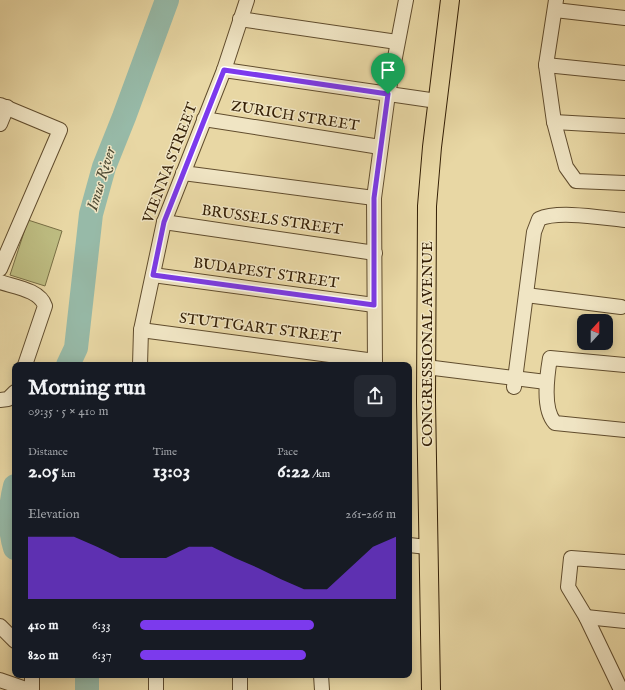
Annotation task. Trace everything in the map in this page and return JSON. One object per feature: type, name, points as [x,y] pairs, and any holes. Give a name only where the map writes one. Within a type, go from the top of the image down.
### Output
[{"type":"main road","name":"CONGRESSIONAL AVENUE","points":[[431,690],[427,547],[427,206],[437,101],[450,0]]},
{"type":"street","name":"VIENNA STREET","points":[[140,362],[141,330],[164,222],[224,70],[246,0]]},
{"type":"street","points":[[375,362],[374,198],[388,94],[406,0]]},
{"type":"street","points":[[625,18],[556,5],[546,65],[554,122],[566,167],[576,181],[625,183]]},
{"type":"street","points":[[240,19],[397,42]]},
{"type":"street","points":[[546,65],[625,73]]},
{"type":"street","points":[[224,70],[437,101]]},
{"type":"street","points":[[0,124],[3,106],[60,130],[0,269]]},
{"type":"street","name":"ZURICH STREET","points":[[204,119],[380,147]]},
{"type":"street","points":[[554,122],[625,126]]},
{"type":"street","points":[[183,173],[374,198]]},
{"type":"street","points":[[515,383],[534,232],[539,219],[547,215],[562,215],[625,220]]},
{"type":"street","name":"BRUSSELS STREET","points":[[164,222],[375,252]]},
{"type":"street","name":"BUDAPEST STREET","points":[[153,275],[374,305]]},
{"type":"street","points":[[0,282],[36,294],[42,299],[45,306],[26,362]]},
{"type":"street","points":[[526,295],[621,307]]},
{"type":"street","name":"STUTTGART STREET","points":[[141,330],[368,362]]},
{"type":"street","points":[[625,365],[550,358],[546,387],[551,416],[555,423],[625,430]]},
{"type":"street","points":[[426,371],[546,387]]},
{"type":"street","points":[[0,400],[8,399],[12,395]]},
{"type":"street","points":[[412,545],[427,547]]},
{"type":"street","points":[[622,686],[586,617],[568,587],[571,558],[625,562]]},
{"type":"street","points":[[586,617],[625,620]]},
{"type":"street","points":[[0,626],[12,639]]},
{"type":"street","points":[[32,678],[32,690]]},
{"type":"street","points":[[156,678],[156,690]]},
{"type":"street","points":[[240,678],[240,690]]},
{"type":"street","points":[[321,678],[322,690]]},
{"type":"street","points":[[0,680],[28,690]]},
{"type":"shaded area","points":[[28,220],[62,231],[45,286],[10,275]]},
{"type":"waterway","name":"Imus River","points":[[69,362],[76,348],[91,214],[104,167],[167,0]]},
{"type":"waterway","name":"Imus River","points":[[12,501],[12,533]]},
{"type":"waterway","name":"Imus River","points":[[87,678],[87,690]]},
{"type":"route","points":[[224,70],[388,94],[374,198],[374,305],[153,275],[164,222],[224,70]]}]
